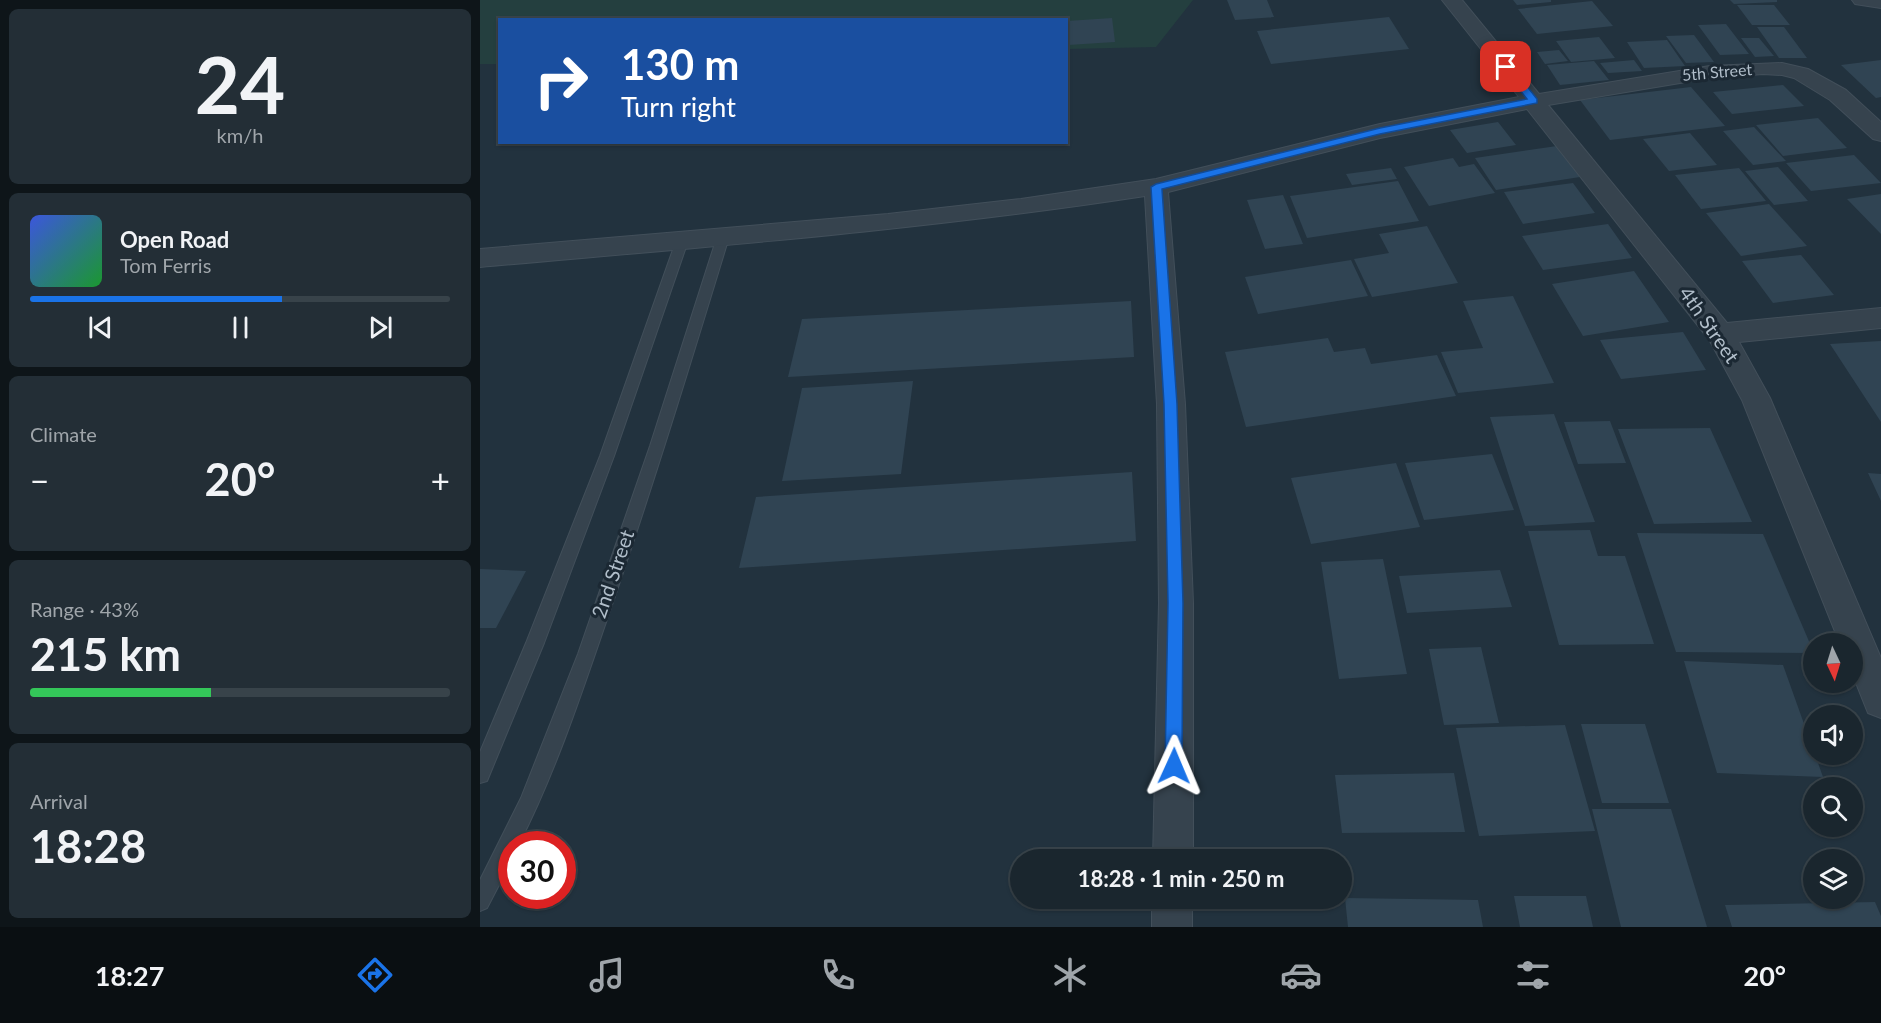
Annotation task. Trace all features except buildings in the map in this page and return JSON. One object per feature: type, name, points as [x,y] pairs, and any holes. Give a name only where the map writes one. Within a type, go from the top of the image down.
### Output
[{"type":"street","name":"4th Street","points":[[1452,0],[1720,334],[1756,398],[1881,700]]},
{"type":"street","points":[[1862,0],[1881,2]]},
{"type":"street","name":"5th Street","points":[[480,258],[966,213],[1156,187],[1380,131],[1660,78],[1710,72],[1782,69],[1801,73],[1838,95],[1881,134]]},
{"type":"street","points":[[1156,187],[1171,404],[1176,603],[1173,849]]},
{"type":"street","points":[[1720,334],[1881,318]]},
{"type":"street","points":[[1172,909],[1172,927]]},
{"type":"lane","name":"2nd Street","points":[[480,901],[533,793],[590,640],[656,453],[723,237]]},
{"type":"lane","points":[[480,774],[535,642],[607,456],[682,241]]},
{"type":"green space","points":[[480,0],[1193,0],[1156,47],[1068,49],[1068,18],[498,18],[498,64],[480,64]]},
{"type":"route","points":[[1174,766],[1176,603],[1171,404],[1156,187],[1380,131],[1533,101],[1506,67]]}]
